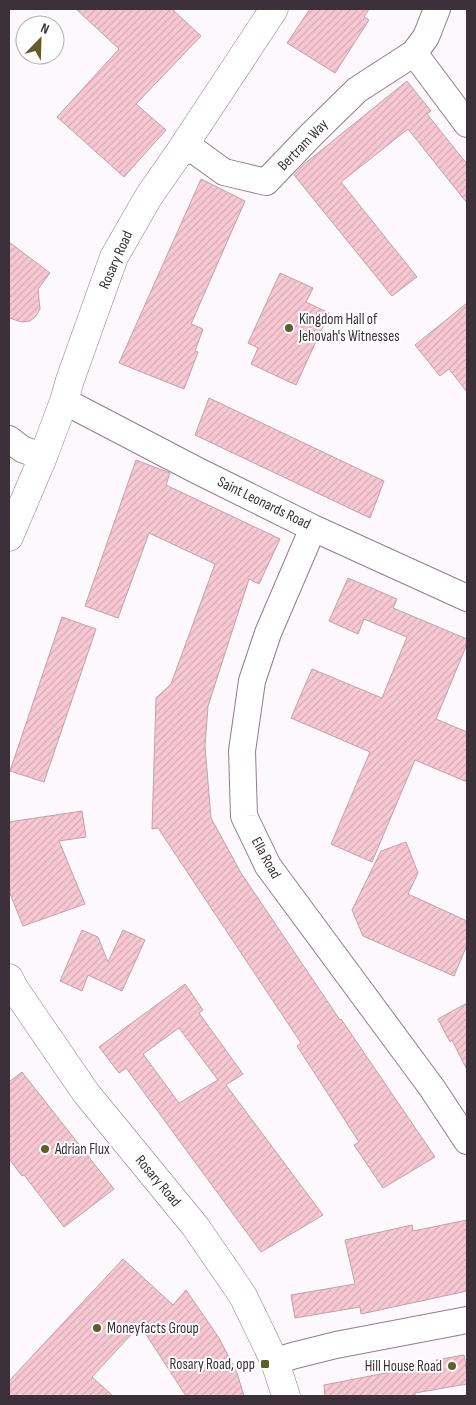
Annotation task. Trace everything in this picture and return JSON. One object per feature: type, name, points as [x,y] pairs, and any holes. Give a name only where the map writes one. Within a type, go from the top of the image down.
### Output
[{"type":"street","name":"Rosary Road","points":[[9,537],[43,457],[64,401],[114,257],[148,196],[181,150],[274,9]]},
{"type":"street","name":"Bertram Way","points":[[181,150],[195,151],[224,172],[266,182],[357,90],[414,52],[426,37],[437,9]]},
{"type":"street","points":[[414,52],[467,124]]},
{"type":"street","name":"Saint Leonards Road","points":[[64,401],[313,528],[467,598]]},
{"type":"street","points":[[9,440],[22,449],[43,457]]},
{"type":"street","name":"Ella Road","points":[[313,528],[268,633],[252,681],[242,752],[244,816],[268,866],[311,927],[432,1088],[467,1141]]},
{"type":"street","name":"Rosary Road","points":[[9,978],[86,1093],[196,1226],[243,1296],[275,1362],[286,1396]]},
{"type":"street","points":[[275,1362],[336,1345],[467,1320]]},
{"type":"building","points":[[76,9],[172,9],[201,36],[136,104],[166,130],[124,177],[57,117],[119,49]]},
{"type":"building","points":[[310,9],[369,9],[364,17],[369,20],[335,73],[287,43]]},
{"type":"building","points":[[407,81],[431,111],[427,114],[467,164],[467,203],[408,129],[341,182],[417,277],[392,296],[294,175],[303,165]]},
{"type":"building","points":[[201,179],[245,201],[191,324],[203,329],[195,351],[198,352],[184,389],[119,363]]},
{"type":"building","points":[[9,242],[50,273],[38,289],[40,309],[30,321],[22,322],[9,318]]},
{"type":"building","name":"Kingdom Hall of Jehovah's Witnesses","points":[[280,273],[313,288],[306,302],[329,313],[296,385],[251,364],[258,348],[248,343]]},
{"type":"building","points":[[467,303],[467,392],[449,369],[440,376],[415,345]]},
{"type":"building","points":[[209,398],[384,481],[370,518],[195,435]]},
{"type":"building","points":[[136,460],[170,473],[166,485],[280,539],[259,584],[249,579],[208,706],[205,746],[211,818],[241,873],[435,1157],[383,1188],[354,1145],[359,1142],[297,1046],[301,1043],[158,828],[152,829],[156,698],[171,684],[215,564],[149,533],[118,618],[85,606]]},
{"type":"building","points":[[348,578],[397,599],[393,608],[467,639],[467,644],[436,719],[467,732],[467,782],[415,760],[372,862],[331,844],[370,752],[291,718],[312,669],[382,698],[407,637],[364,619],[358,634],[329,621]]},
{"type":"building","points":[[62,617],[96,629],[44,782],[10,771]]},
{"type":"building","points":[[82,811],[86,837],[59,841],[85,904],[23,926],[9,891],[9,822]]},
{"type":"building","points":[[406,842],[418,873],[408,894],[467,921],[467,945],[454,976],[363,936],[352,910],[381,851]]},
{"type":"building","points":[[82,930],[98,937],[108,962],[123,930],[145,940],[122,991],[88,975],[82,991],[60,981]]},
{"type":"building","points":[[185,984],[203,1010],[199,1013],[243,1074],[226,1085],[323,1215],[261,1252],[126,1068],[119,1073],[99,1047]],"holes":[[[179,1028],[218,1080],[179,1103],[143,1054]]]},
{"type":"building","points":[[467,1003],[467,1070],[452,1040],[450,1042],[438,1019]]},
{"type":"building","name":"Adrian Flux","points":[[22,1072],[114,1189],[64,1227],[24,1175],[22,1176],[9,1159],[9,1082]]},
{"type":"building","points":[[467,1220],[467,1291],[361,1314],[360,1307],[295,1318],[291,1295],[355,1284],[345,1240],[412,1225],[413,1231]]},
{"type":"building","points":[[123,1259],[173,1305],[186,1290],[219,1338],[237,1373],[244,1396],[186,1396],[140,1325],[92,1377],[113,1396],[9,1396],[9,1381]]},
{"type":"building","points":[[464,1355],[467,1384],[415,1393],[415,1396],[325,1396],[324,1385],[437,1363],[436,1360]]},
{"type":"place","name":"Kingdom Hall of Jehovah's Witnesses","points":[[289,328]]},
{"type":"place","name":"Adrian Flux","points":[[45,1149]]},
{"type":"place","name":"Moneyfacts Group","points":[[97,1328]]},
{"type":"place","name":"Rosary Road, opp","points":[[265,1364]]},
{"type":"place","name":"Hill House Road","points":[[452,1366]]}]
